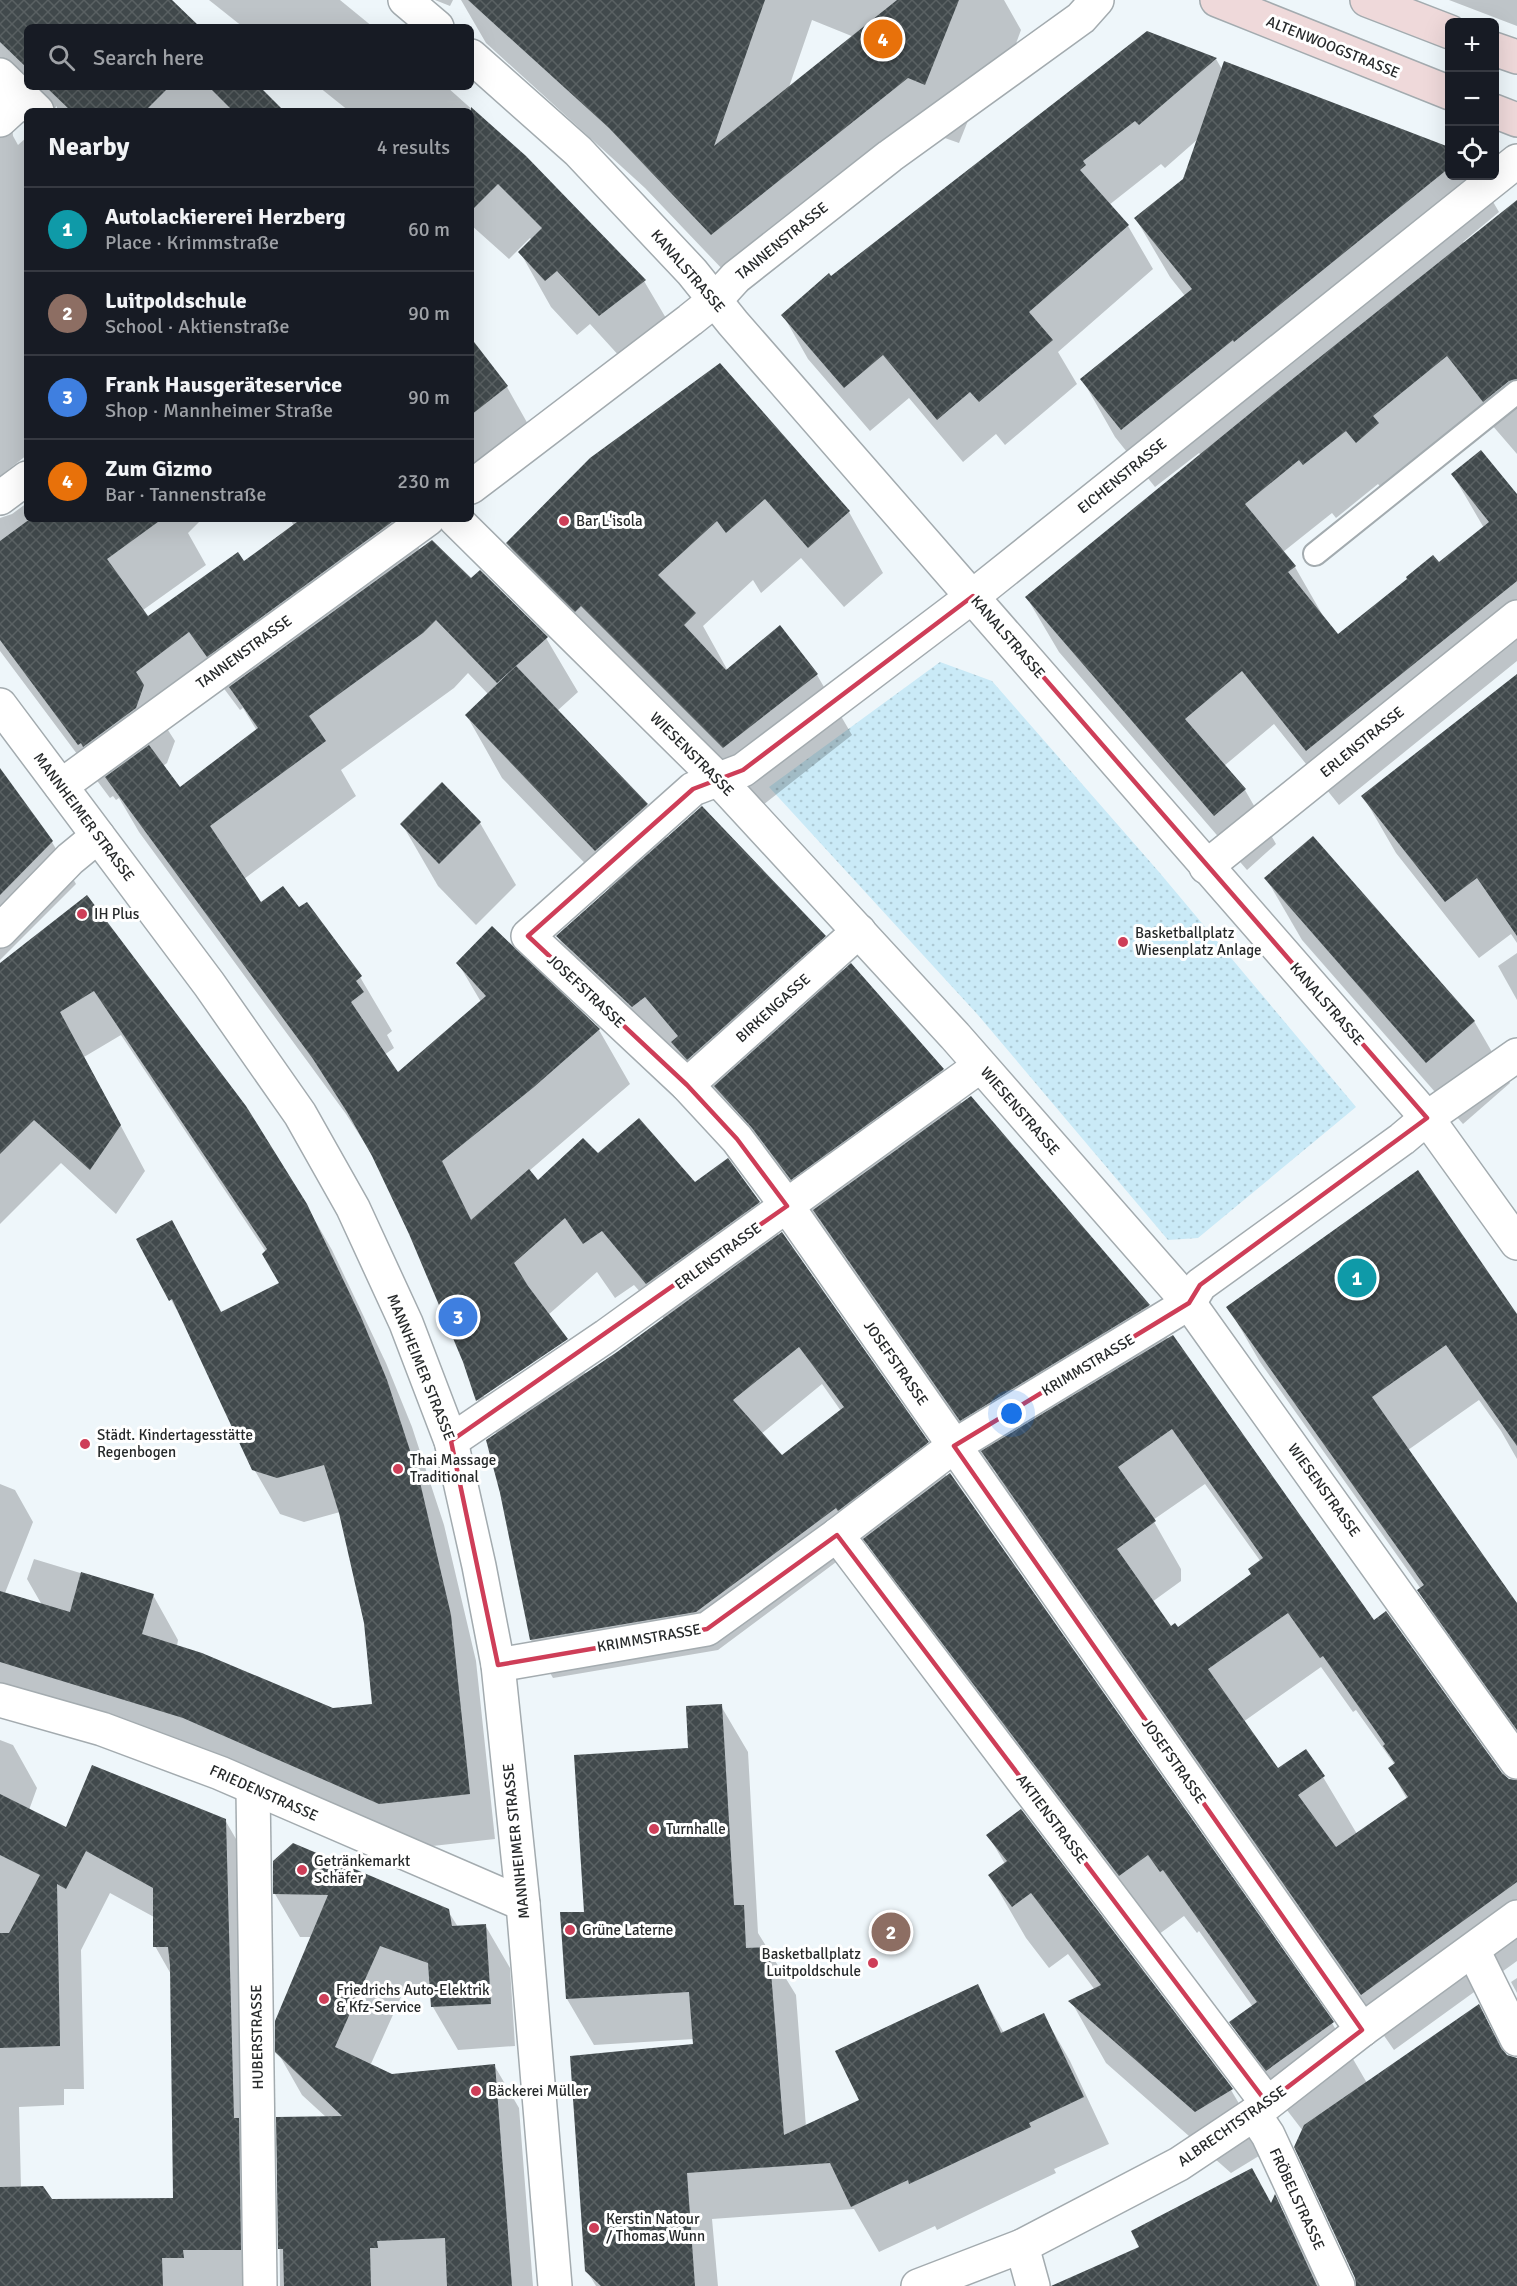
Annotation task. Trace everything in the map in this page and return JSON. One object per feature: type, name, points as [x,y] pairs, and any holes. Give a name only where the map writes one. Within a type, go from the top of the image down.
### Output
[{"type":"main road","name":"ALTENWOOGSTRASSE","points":[[1216,0],[1445,91]]},
{"type":"main road","points":[[1367,0],[1445,30]]},
{"type":"main road","points":[[1499,51],[1517,57]]},
{"type":"main road","points":[[1499,113],[1517,120]]},
{"type":"street","points":[[405,0],[433,24]]},
{"type":"street","name":"TANNENSTRASSE","points":[[474,485],[715,300],[736,276],[890,156],[1081,18],[1097,0]]},
{"type":"street","name":"KANALSTRASSE","points":[[474,59],[578,151],[692,272],[1206,867],[1427,1118],[1517,1243]]},
{"type":"street","points":[[0,75],[31,104],[0,120]]},
{"type":"street","name":"EICHENSTRASSE","points":[[718,779],[743,770],[973,597],[1517,161]]},
{"type":"street","points":[[0,498],[24,480]]},
{"type":"street","name":"TANNENSTRASSE","points":[[61,786],[424,522]]},
{"type":"street","name":"WIESENSTRASSE","points":[[458,522],[718,779],[859,931],[1189,1303],[1517,1762]]},
{"type":"street","name":"ERLENSTRASSE","points":[[1206,867],[1517,617]]},
{"type":"street","name":"MANNHEIMER STRASSE","points":[[0,705],[209,984],[300,1114],[353,1208],[406,1323],[452,1441],[498,1665],[523,1904],[555,2286]]},
{"type":"street","name":"JOSEFSTRASSE","points":[[718,779],[693,789],[528,936],[687,1085],[737,1139],[787,1206],[1362,2030]]},
{"type":"street","points":[[0,931],[70,859],[98,836]]},
{"type":"street","name":"BIRKENGASSE","points":[[687,1085],[859,931]]},
{"type":"street","name":"KRIMMSTRASSE","points":[[498,1665],[707,1629],[954,1446],[1189,1303],[1200,1285],[1517,1054]]},
{"type":"street","name":"ERLENSTRASSE","points":[[452,1441],[606,1336],[980,1066]]},
{"type":"street","name":"AKTIENSTRASSE","points":[[837,1534],[1261,2109]]},
{"type":"street","name":"FRIEDENSTRASSE","points":[[0,1700],[102,1729],[220,1773],[523,1904]]},
{"type":"street","name":"HUBERSTRASSE","points":[[253,1789],[260,2286]]},
{"type":"street","name":"ALBRECHTSTRASSE","points":[[918,2286],[1022,2246],[1179,2164],[1261,2109],[1362,2030],[1517,1917]]},
{"type":"street","points":[[1473,1950],[1517,2039]]},
{"type":"street","name":"FRÖBELSTRASSE","points":[[1261,2109],[1268,2135],[1338,2286]]},
{"type":"street","points":[[1022,2246],[1033,2286]]},
{"type":"lane","points":[[1315,554],[1517,392]]},
{"type":"highlighted area","points":[[973,596],[1427,1118],[1200,1285],[1189,1303],[954,1446],[1362,2030],[1267,2103],[837,1535],[707,1629],[498,1665],[451,1441],[787,1206],[737,1139],[687,1085],[528,936],[693,789],[743,770]]},
{"type":"shaded area","points":[[940,662],[992,681],[1159,872],[1356,1107],[1198,1238],[1168,1240],[978,1015],[769,787]]},
{"type":"building","points":[[0,0],[172,0],[197,24],[24,24],[24,65],[0,42]]},
{"type":"building","points":[[468,0],[765,0],[714,146],[897,0],[959,0],[925,85],[908,78],[711,235],[609,128]]},
{"type":"building","points":[[1147,31],[1217,58],[1139,125],[1135,121],[1083,161],[1086,165],[1080,170],[1129,225],[1029,312],[1053,340],[979,402],[970,392],[937,420],[883,355],[844,388],[781,315],[829,273],[831,276]]},
{"type":"building","points":[[1224,61],[1445,145],[1445,171],[1121,430],[1080,379],[1192,289],[1134,218],[1183,179]]},
{"type":"building","points":[[49,90],[166,90],[148,108],[68,108]]},
{"type":"building","points":[[212,90],[263,90],[281,108],[230,108]]},
{"type":"building","points":[[474,110],[526,156],[646,280],[599,316],[557,271],[545,281],[518,252],[542,228],[498,184],[474,208]]},
{"type":"building","points":[[1517,200],[1517,379],[1509,381],[1483,402],[1447,356],[1373,416],[1379,423],[1356,443],[1346,431],[1303,465],[1299,460],[1245,504],[1296,566],[1288,572],[1338,634],[1407,579],[1406,577],[1433,555],[1439,562],[1489,522],[1451,474],[1481,450],[1517,494],[1517,581],[1306,751],[1242,671],[1185,719],[1246,789],[1214,816],[1025,597]]},
{"type":"building","points":[[474,342],[508,386],[474,413]]},
{"type":"building","points":[[720,363],[850,511],[808,548],[765,499],[726,533],[717,521],[658,575],[696,613],[684,625],[726,670],[780,625],[818,674],[723,748],[581,606],[575,612],[506,543],[590,458]]},
{"type":"building","points":[[26,522],[158,522],[107,559],[148,616],[238,552],[244,561],[297,522],[392,522],[207,657],[189,632],[136,672],[144,685],[136,708],[83,747],[81,743],[78,745],[0,640],[0,541]]},
{"type":"building","points":[[432,540],[471,578],[480,570],[548,637],[497,683],[436,620],[423,633],[309,716],[326,741],[210,826],[261,902],[283,886],[299,907],[307,902],[362,976],[356,981],[364,992],[351,1002],[398,1072],[486,996],[456,963],[492,926],[600,1029],[534,1087],[442,1161],[471,1220],[529,1169],[538,1180],[583,1138],[598,1153],[639,1118],[695,1182],[728,1158],[760,1202],[646,1284],[602,1231],[583,1244],[565,1218],[514,1263],[528,1286],[568,1339],[476,1401],[463,1362],[409,1234],[372,1156],[347,1112],[313,1059],[105,777],[149,745],[180,787],[258,728],[229,687]]},
{"type":"building","points":[[516,666],[648,804],[595,851],[465,715]]},
{"type":"building","points":[[1517,674],[1517,936],[1477,878],[1445,902],[1361,796]]},
{"type":"building","points":[[0,768],[53,841],[0,895]]},
{"type":"building","points":[[442,782],[481,822],[439,864],[400,824]]},
{"type":"building","points":[[702,806],[826,936],[687,1060],[671,1042],[678,1036],[645,997],[632,1007],[556,936]]},
{"type":"building","points":[[1313,836],[1475,1021],[1426,1063],[1264,878]]},
{"type":"building","points":[[87,895],[246,1106],[307,1204],[361,1317],[387,1380],[419,1478],[451,1615],[470,1794],[379,1804],[183,1718],[0,1662],[0,1591],[70,1612],[81,1572],[154,1594],[142,1634],[202,1653],[333,1708],[372,1704],[364,1623],[339,1513],[324,1465],[277,1478],[252,1470],[172,1299],[169,1301],[136,1239],[172,1220],[221,1312],[279,1283],[262,1254],[267,1249],[94,991],[60,1012],[121,1125],[90,1170],[34,1120],[0,1154],[0,963]]},
{"type":"building","points":[[851,963],[944,1069],[791,1180],[752,1128],[714,1086]]},
{"type":"building","points":[[971,1096],[1150,1305],[960,1421],[813,1210]]},
{"type":"building","points":[[1418,1170],[1517,1314],[1517,1446],[1446,1345],[1372,1397],[1517,1603],[1517,1730],[1417,1590],[1424,1585],[1226,1307]]},
{"type":"building","points":[[782,1232],[929,1442],[838,1511],[836,1508],[696,1612],[530,1640],[500,1493],[486,1440],[617,1352]],"holes":[[[799,1347],[844,1407],[782,1455],[733,1400]]]},
{"type":"building","points":[[1173,1335],[1374,1620],[1386,1611],[1502,1773],[1509,1779],[1517,1780],[1517,1882],[1361,1995],[981,1451]],"holes":[[[1172,1429],[1263,1558],[1248,1569],[1251,1574],[1178,1627],[1175,1623],[1171,1626],[1117,1549],[1156,1521],[1118,1467]],[[1288,1613],[1320,1658],[1323,1656],[1385,1744],[1383,1746],[1395,1763],[1388,1768],[1408,1797],[1336,1847],[1298,1795],[1325,1776],[1306,1749],[1278,1768],[1208,1669]]]},
{"type":"building","points":[[950,1473],[1334,2022],[1266,2071],[1229,2022],[1257,2002],[1163,1870],[1160,1872],[1148,1855],[1119,1876],[863,1539]]},
{"type":"building","points":[[722,1704],[734,1905],[744,1905],[746,1948],[769,1947],[784,2135],[859,2100],[835,2051],[978,1984],[1001,2033],[1044,2013],[1084,2097],[1029,2123],[1031,2127],[909,2184],[908,2180],[851,2207],[830,2163],[687,2173],[695,2286],[601,2286],[585,2271],[570,2056],[693,2044],[689,1992],[566,1999],[560,1912],[584,1912],[574,1755],[688,1748],[686,1706]]},
{"type":"building","points":[[92,1765],[226,1819],[234,2118],[239,2118],[241,2250],[183,2250],[184,2258],[162,2258],[163,2286],[0,2286],[0,2187],[43,2186],[52,2199],[173,2198],[170,1965],[168,1947],[153,1947],[153,1888],[86,1851],[66,1889],[57,1884],[60,2046],[0,2048],[0,1933],[9,1933],[40,1875],[0,1855],[0,1794],[66,1827]]},
{"type":"building","points":[[1021,1809],[1233,2089],[1195,2112],[1068,2001],[1101,1985],[1031,1893],[1012,1907],[988,1875],[1007,1861],[986,1835]]},
{"type":"building","points":[[293,1843],[449,1909],[452,1926],[486,1924],[491,2004],[431,2007],[428,1963],[380,1946],[335,2047],[392,2074],[495,2064],[512,2286],[447,2286],[445,2238],[377,2241],[378,2248],[370,2248],[371,2286],[284,2286],[283,2249],[278,2249],[276,2117],[342,2116],[275,2052],[275,2021],[328,1895],[273,1894],[273,1861]]},
{"type":"building","points":[[1479,2004],[1501,2048],[1507,2055],[1517,2058],[1517,2286],[1356,2286],[1355,2278],[1294,2147],[1304,2125]]},
{"type":"building","points":[[1252,2168],[1271,2203],[1275,2194],[1317,2286],[1051,2286],[1139,2247],[1131,2231]]},
{"type":"place","name":"Zum Gizmo","points":[[883,39]]},
{"type":"place","name":"Bar L'isola","points":[[564,521]]},
{"type":"place","name":"IH Plus","points":[[82,914]]},
{"type":"place","name":"Basketballplatz Wiesenplatz Anlage","points":[[1123,942]]},
{"type":"place","name":"Autolackiererei Herzberg","points":[[1357,1278]]},
{"type":"place","name":"Frank Hausgeräteservice","points":[[458,1317]]},
{"type":"place","name":"Städt. Kindertagesstätte Regenbogen","points":[[85,1444]]},
{"type":"place","name":"Thai Massage Traditional","points":[[398,1469]]},
{"type":"place","name":"Turnhalle","points":[[654,1829]]},
{"type":"place","name":"Getränkemarkt Schäfer","points":[[302,1870]]},
{"type":"place","name":"Grüne Laterne","points":[[570,1930]]},
{"type":"place","name":"Luitpoldschule","points":[[891,1932]]},
{"type":"place","name":"Basketballplatz Luitpoldschule","points":[[873,1963]]},
{"type":"place","name":"Friedrichs Auto-Elektrik & Kfz-Service","points":[[324,1999]]},
{"type":"place","name":"Bäckerei Müller","points":[[476,2091]]},
{"type":"place","name":"Kerstin Natour / Thomas Wunn","points":[[594,2228]]}]
